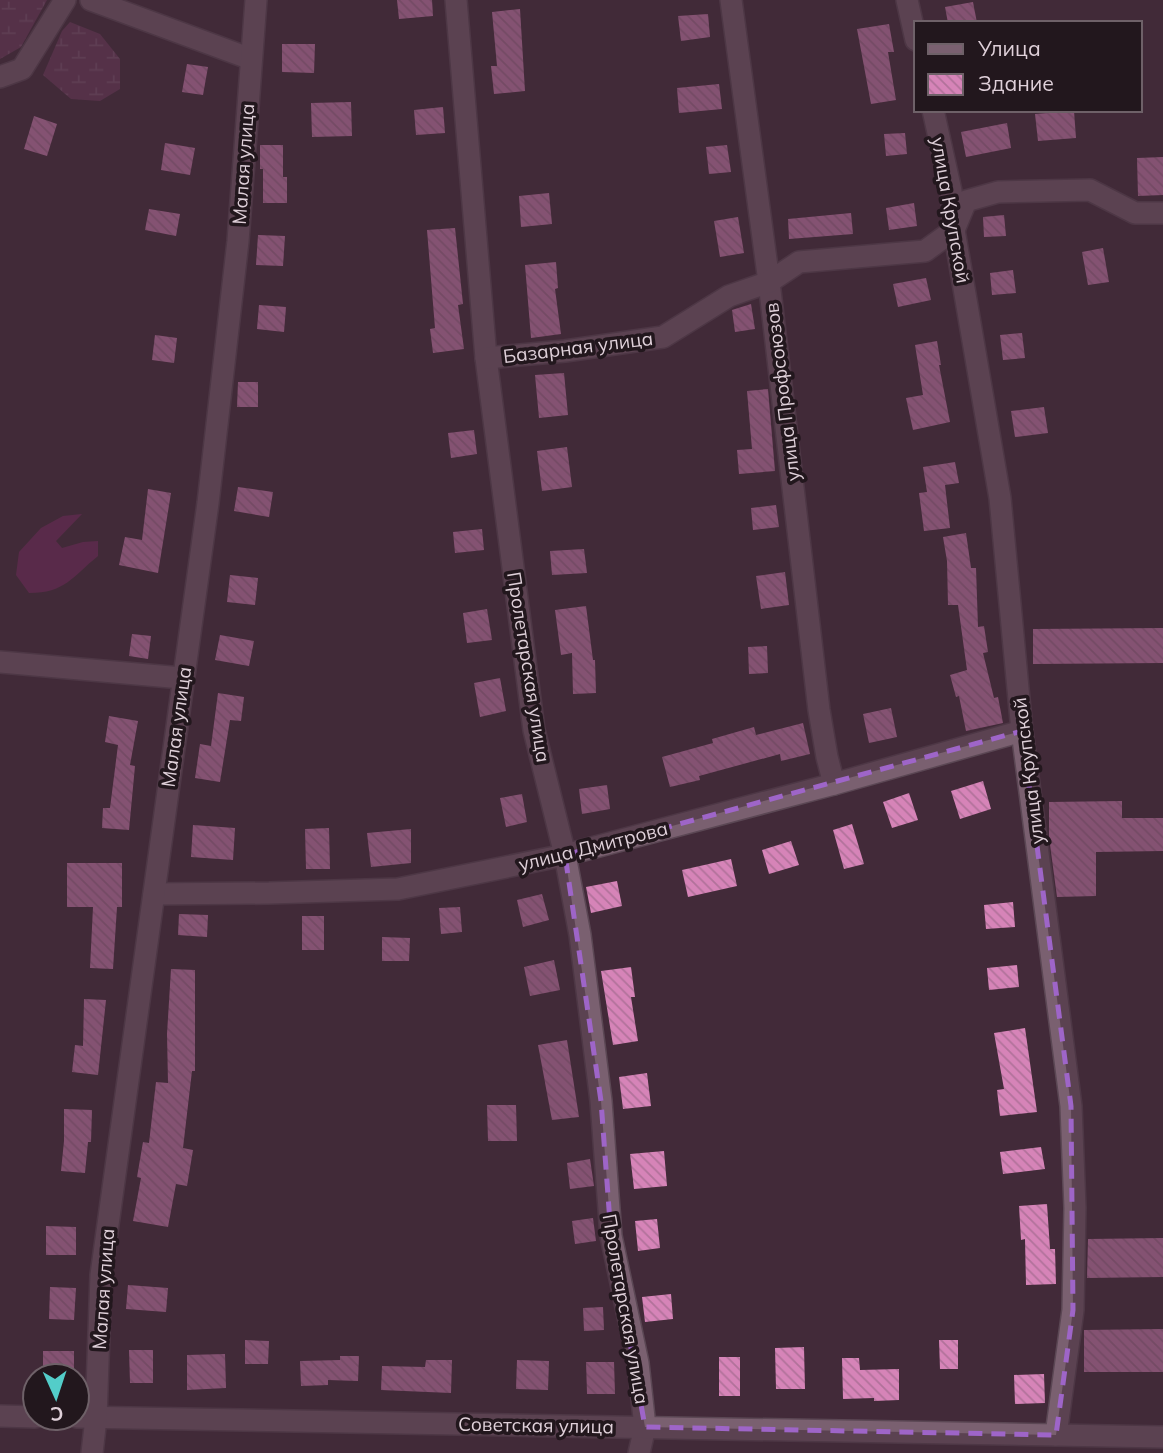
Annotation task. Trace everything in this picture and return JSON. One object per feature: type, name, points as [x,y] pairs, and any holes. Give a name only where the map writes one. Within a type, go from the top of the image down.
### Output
[{"type":"street","points":[[0,77],[22,69],[65,0]]},
{"type":"street","points":[[91,0],[251,59]]},
{"type":"street","name":"Малая улица","points":[[91,1370],[101,1275],[208,503],[238,241],[256,0]]},
{"type":"street","name":"Пролетарская улица","points":[[456,0],[486,358],[534,730],[565,855],[580,935],[601,1101],[611,1236],[638,1363],[645,1427],[639,1453]]},
{"type":"street","name":"улица Профсоюзов","points":[[731,0],[769,282],[819,710],[834,784]]},
{"type":"street","points":[[907,0],[914,31]]},
{"type":"street","name":"улица Крупской","points":[[933,112],[951,191],[954,230],[1000,498],[1022,731],[1071,1106],[1075,1208],[1067,1441]]},
{"type":"street","name":"Базарная улица","points":[[486,358],[565,351],[663,337],[729,296],[769,282],[799,262],[925,251],[954,230],[965,201],[999,192],[1090,190],[1135,213],[1163,213]]},
{"type":"street","points":[[0,662],[182,678]]},
{"type":"street","name":"улица Дмитрова","points":[[154,894],[398,889],[565,855],[1022,731]]},
{"type":"street","points":[[0,1416],[21,1417]]},
{"type":"street","name":"Советская улица","points":[[91,1418],[645,1427],[1067,1441],[1163,1437]]},
{"type":"street","name":"Малая улица","points":[[88,1432],[92,1453]]},
{"type":"highlighted area","points":[[1022,731],[1071,1106],[1073,1310],[1056,1435],[645,1427],[611,1236],[601,1101],[565,855]]},
{"type":"green space","points":[[0,0],[47,0],[21,47],[0,59]]},
{"type":"green space","points":[[70,22],[100,34],[120,59],[120,89],[100,101],[71,99],[43,75],[62,31]]},
{"type":"shaded area","points":[[82,514],[56,541],[62,548],[98,541],[98,556],[60,587],[29,593],[16,575],[19,552],[41,528],[63,516]]},
{"type":"building","points":[[397,0],[432,0],[433,16],[399,19]]},
{"type":"building","points":[[973,2],[977,21],[948,21],[945,7]]},
{"type":"building","points":[[520,9],[525,91],[494,94],[491,66],[497,66],[492,12]]},
{"type":"building","points":[[708,14],[710,37],[681,41],[678,16]]},
{"type":"building","points":[[889,24],[894,52],[888,52],[896,100],[871,104],[857,29]]},
{"type":"building","points":[[282,44],[315,44],[314,73],[282,72]]},
{"type":"building","points":[[187,64],[208,67],[203,95],[182,92]]},
{"type":"building","points":[[719,84],[722,109],[679,113],[677,88]]},
{"type":"building","points":[[351,102],[352,136],[312,137],[311,103]]},
{"type":"building","points":[[443,107],[445,133],[416,135],[414,110]]},
{"type":"building","points":[[1074,112],[1076,138],[1038,141],[1035,114]]},
{"type":"building","points":[[34,116],[57,124],[47,156],[24,149]]},
{"type":"building","points":[[1007,123],[1011,148],[966,157],[961,132]]},
{"type":"building","points":[[905,133],[907,154],[886,156],[884,134]]},
{"type":"building","points":[[165,143],[195,148],[190,175],[161,170]]},
{"type":"building","points":[[260,145],[283,145],[283,177],[287,177],[287,203],[263,203]]},
{"type":"building","points":[[727,145],[731,172],[709,174],[706,147]]},
{"type":"building","points":[[1163,157],[1163,195],[1138,196],[1137,158]]},
{"type":"building","points":[[549,193],[552,224],[521,227],[519,196]]},
{"type":"building","points":[[914,203],[917,226],[889,230],[886,208]]},
{"type":"building","points":[[149,209],[180,214],[176,236],[145,230]]},
{"type":"building","points":[[851,213],[853,234],[789,239],[788,219]]},
{"type":"building","points":[[1004,215],[1006,236],[984,237],[983,217]]},
{"type":"building","points":[[738,217],[744,253],[720,257],[714,221]]},
{"type":"building","points":[[455,228],[463,304],[458,305],[464,349],[433,353],[430,329],[435,328],[427,230]]},
{"type":"building","points":[[258,235],[285,236],[283,266],[256,265]]},
{"type":"building","points":[[1103,248],[1109,282],[1088,285],[1082,252]]},
{"type":"building","points":[[556,262],[558,288],[555,289],[561,334],[531,338],[525,265]]},
{"type":"building","points":[[1013,270],[1016,293],[992,295],[990,273]]},
{"type":"building","points":[[926,278],[931,300],[898,307],[893,284]]},
{"type":"building","points":[[751,304],[755,329],[735,332],[732,310]]},
{"type":"building","points":[[259,305],[286,307],[284,332],[257,329]]},
{"type":"building","points":[[1022,333],[1025,358],[1003,360],[1000,335]]},
{"type":"building","points":[[155,335],[177,338],[174,363],[152,360]]},
{"type":"building","points":[[937,341],[950,422],[913,430],[906,398],[923,395],[915,345]]},
{"type":"building","points":[[564,373],[568,415],[539,418],[535,375]]},
{"type":"building","points":[[238,382],[258,382],[258,407],[237,407]]},
{"type":"building","points":[[768,389],[775,471],[739,474],[737,450],[752,449],[747,391]]},
{"type":"building","points":[[1044,407],[1048,433],[1015,437],[1011,411]]},
{"type":"building","points":[[474,430],[477,454],[451,458],[448,433]]},
{"type":"building","points":[[567,447],[572,487],[542,491],[537,451]]},
{"type":"building","points":[[955,462],[959,483],[945,485],[950,528],[924,531],[919,493],[927,492],[923,467]]},
{"type":"building","points":[[238,487],[273,492],[269,517],[234,511]]},
{"type":"building","points":[[148,489],[171,493],[158,573],[119,565],[125,537],[142,540]]},
{"type":"building","points":[[776,505],[779,527],[753,530],[751,508]]},
{"type":"building","points":[[482,529],[484,550],[455,553],[453,532]]},
{"type":"building","points":[[966,533],[971,568],[976,568],[978,627],[984,626],[988,652],[983,653],[994,698],[998,697],[1003,723],[966,731],[959,696],[956,697],[950,675],[967,670],[958,605],[948,605],[947,561],[943,537]]},
{"type":"building","points":[[584,549],[587,573],[552,575],[550,551]]},
{"type":"building","points":[[785,572],[789,605],[761,609],[756,576]]},
{"type":"building","points":[[230,575],[258,578],[255,605],[227,602]]},
{"type":"building","points":[[586,606],[595,660],[596,693],[573,694],[572,653],[561,655],[555,610]]},
{"type":"building","points":[[487,609],[492,640],[467,643],[463,613]]},
{"type":"building","points":[[1163,628],[1163,663],[1033,664],[1033,629]]},
{"type":"building","points":[[132,634],[151,636],[148,659],[129,656]]},
{"type":"building","points":[[220,635],[254,641],[249,666],[215,660]]},
{"type":"building","points":[[767,646],[768,673],[749,674],[748,647]]},
{"type":"building","points":[[500,678],[506,711],[480,717],[474,683]]},
{"type":"building","points":[[218,693],[244,697],[241,721],[230,720],[220,782],[195,778],[200,744],[211,746]]},
{"type":"building","points":[[891,708],[897,737],[869,743],[863,714]]},
{"type":"building","points":[[109,716],[138,721],[130,765],[135,766],[129,830],[102,828],[103,808],[110,808],[118,745],[105,742]]},
{"type":"building","points":[[803,723],[810,754],[781,761],[780,754],[699,776],[700,780],[670,787],[662,757],[713,743],[712,739],[754,727],[756,735]]},
{"type":"building","points":[[983,781],[991,809],[960,819],[951,791]]},
{"type":"building","points":[[607,785],[610,809],[582,814],[579,789]]},
{"type":"building","points":[[909,793],[918,820],[892,828],[883,802]]},
{"type":"building","points":[[522,794],[527,822],[506,827],[500,798]]},
{"type":"building","points":[[1122,801],[1122,818],[1163,818],[1163,851],[1096,852],[1096,896],[1057,897],[1049,837],[1049,802]]},
{"type":"building","points":[[852,824],[864,864],[844,869],[833,830]]},
{"type":"building","points":[[193,825],[235,828],[233,860],[191,857]]},
{"type":"building","points":[[329,828],[330,869],[306,869],[305,829]]},
{"type":"building","points":[[411,829],[411,863],[371,867],[367,833]]},
{"type":"building","points":[[791,841],[799,865],[769,874],[762,850]]},
{"type":"building","points":[[731,859],[737,886],[688,897],[682,870]]},
{"type":"building","points":[[67,863],[122,863],[122,907],[117,907],[113,969],[90,968],[93,907],[67,907]]},
{"type":"building","points":[[617,881],[622,906],[591,913],[586,887]]},
{"type":"building","points":[[542,894],[549,920],[523,927],[517,900]]},
{"type":"building","points":[[1013,902],[1015,927],[986,929],[984,905]]},
{"type":"building","points":[[460,907],[462,932],[441,934],[439,908]]},
{"type":"building","points":[[179,914],[208,915],[207,937],[178,935]]},
{"type":"building","points":[[302,916],[324,916],[324,950],[302,950]]},
{"type":"building","points":[[382,937],[410,938],[409,961],[382,961]]},
{"type":"building","points":[[554,960],[560,990],[530,996],[524,967]]},
{"type":"building","points":[[1017,965],[1019,987],[989,990],[987,968]]},
{"type":"building","points":[[631,967],[635,997],[631,997],[638,1041],[613,1045],[601,971]]},
{"type":"building","points":[[171,969],[195,970],[195,1071],[192,1071],[183,1148],[193,1150],[187,1186],[176,1184],[168,1227],[133,1221],[141,1178],[137,1177],[143,1142],[149,1143],[156,1082],[168,1083],[167,1034]]},
{"type":"building","points":[[84,999],[106,1000],[98,1075],[72,1072],[75,1045],[83,1046]]},
{"type":"building","points":[[1025,1028],[1037,1112],[1000,1116],[997,1090],[1004,1089],[994,1033]]},
{"type":"building","points":[[567,1040],[579,1117],[552,1120],[538,1045]]},
{"type":"building","points":[[647,1073],[651,1106],[623,1109],[619,1077]]},
{"type":"building","points":[[487,1105],[516,1105],[517,1141],[488,1141]]},
{"type":"building","points":[[64,1109],[92,1110],[91,1142],[88,1142],[85,1173],[61,1171]]},
{"type":"building","points":[[1041,1147],[1045,1169],[1003,1174],[1000,1152]]},
{"type":"building","points":[[664,1151],[667,1186],[634,1189],[630,1154]]},
{"type":"building","points":[[590,1159],[594,1186],[570,1189],[567,1163]]},
{"type":"building","points":[[1047,1204],[1050,1249],[1055,1249],[1056,1284],[1026,1285],[1025,1239],[1021,1240],[1019,1206]]},
{"type":"building","points":[[593,1218],[596,1241],[575,1244],[572,1221]]},
{"type":"building","points":[[657,1219],[660,1248],[638,1251],[635,1221]]},
{"type":"building","points":[[46,1226],[76,1227],[76,1255],[46,1255]]},
{"type":"building","points":[[1163,1238],[1163,1277],[1087,1278],[1088,1239]]},
{"type":"building","points":[[128,1285],[168,1288],[166,1312],[126,1309]]},
{"type":"building","points":[[50,1287],[76,1288],[74,1320],[49,1319]]},
{"type":"building","points":[[671,1294],[673,1319],[645,1322],[642,1297]]},
{"type":"building","points":[[603,1307],[604,1330],[584,1331],[583,1308]]},
{"type":"building","points":[[1163,1329],[1163,1372],[1084,1372],[1084,1330]]},
{"type":"building","points":[[245,1340],[269,1341],[268,1364],[245,1364]]},
{"type":"building","points":[[939,1340],[958,1340],[958,1369],[940,1369]]},
{"type":"building","points":[[804,1347],[805,1389],[776,1389],[775,1348]]},
{"type":"building","points":[[129,1350],[153,1350],[153,1383],[130,1383]]},
{"type":"building","points":[[43,1351],[74,1351],[74,1362],[43,1362]]},
{"type":"building","points":[[225,1354],[226,1388],[187,1390],[187,1355]]},
{"type":"building","points":[[340,1356],[359,1356],[358,1381],[328,1380],[328,1385],[301,1386],[300,1361],[340,1360]]},
{"type":"building","points":[[719,1357],[740,1357],[740,1396],[719,1396]]},
{"type":"building","points":[[842,1358],[859,1358],[860,1370],[899,1369],[899,1400],[843,1399]]},
{"type":"building","points":[[426,1360],[452,1360],[451,1393],[381,1390],[382,1366],[425,1367]]},
{"type":"building","points":[[517,1360],[549,1361],[548,1390],[516,1389]]},
{"type":"building","points":[[586,1362],[614,1362],[615,1394],[587,1394]]},
{"type":"building","points":[[1044,1374],[1045,1403],[1015,1404],[1014,1375]]}]
